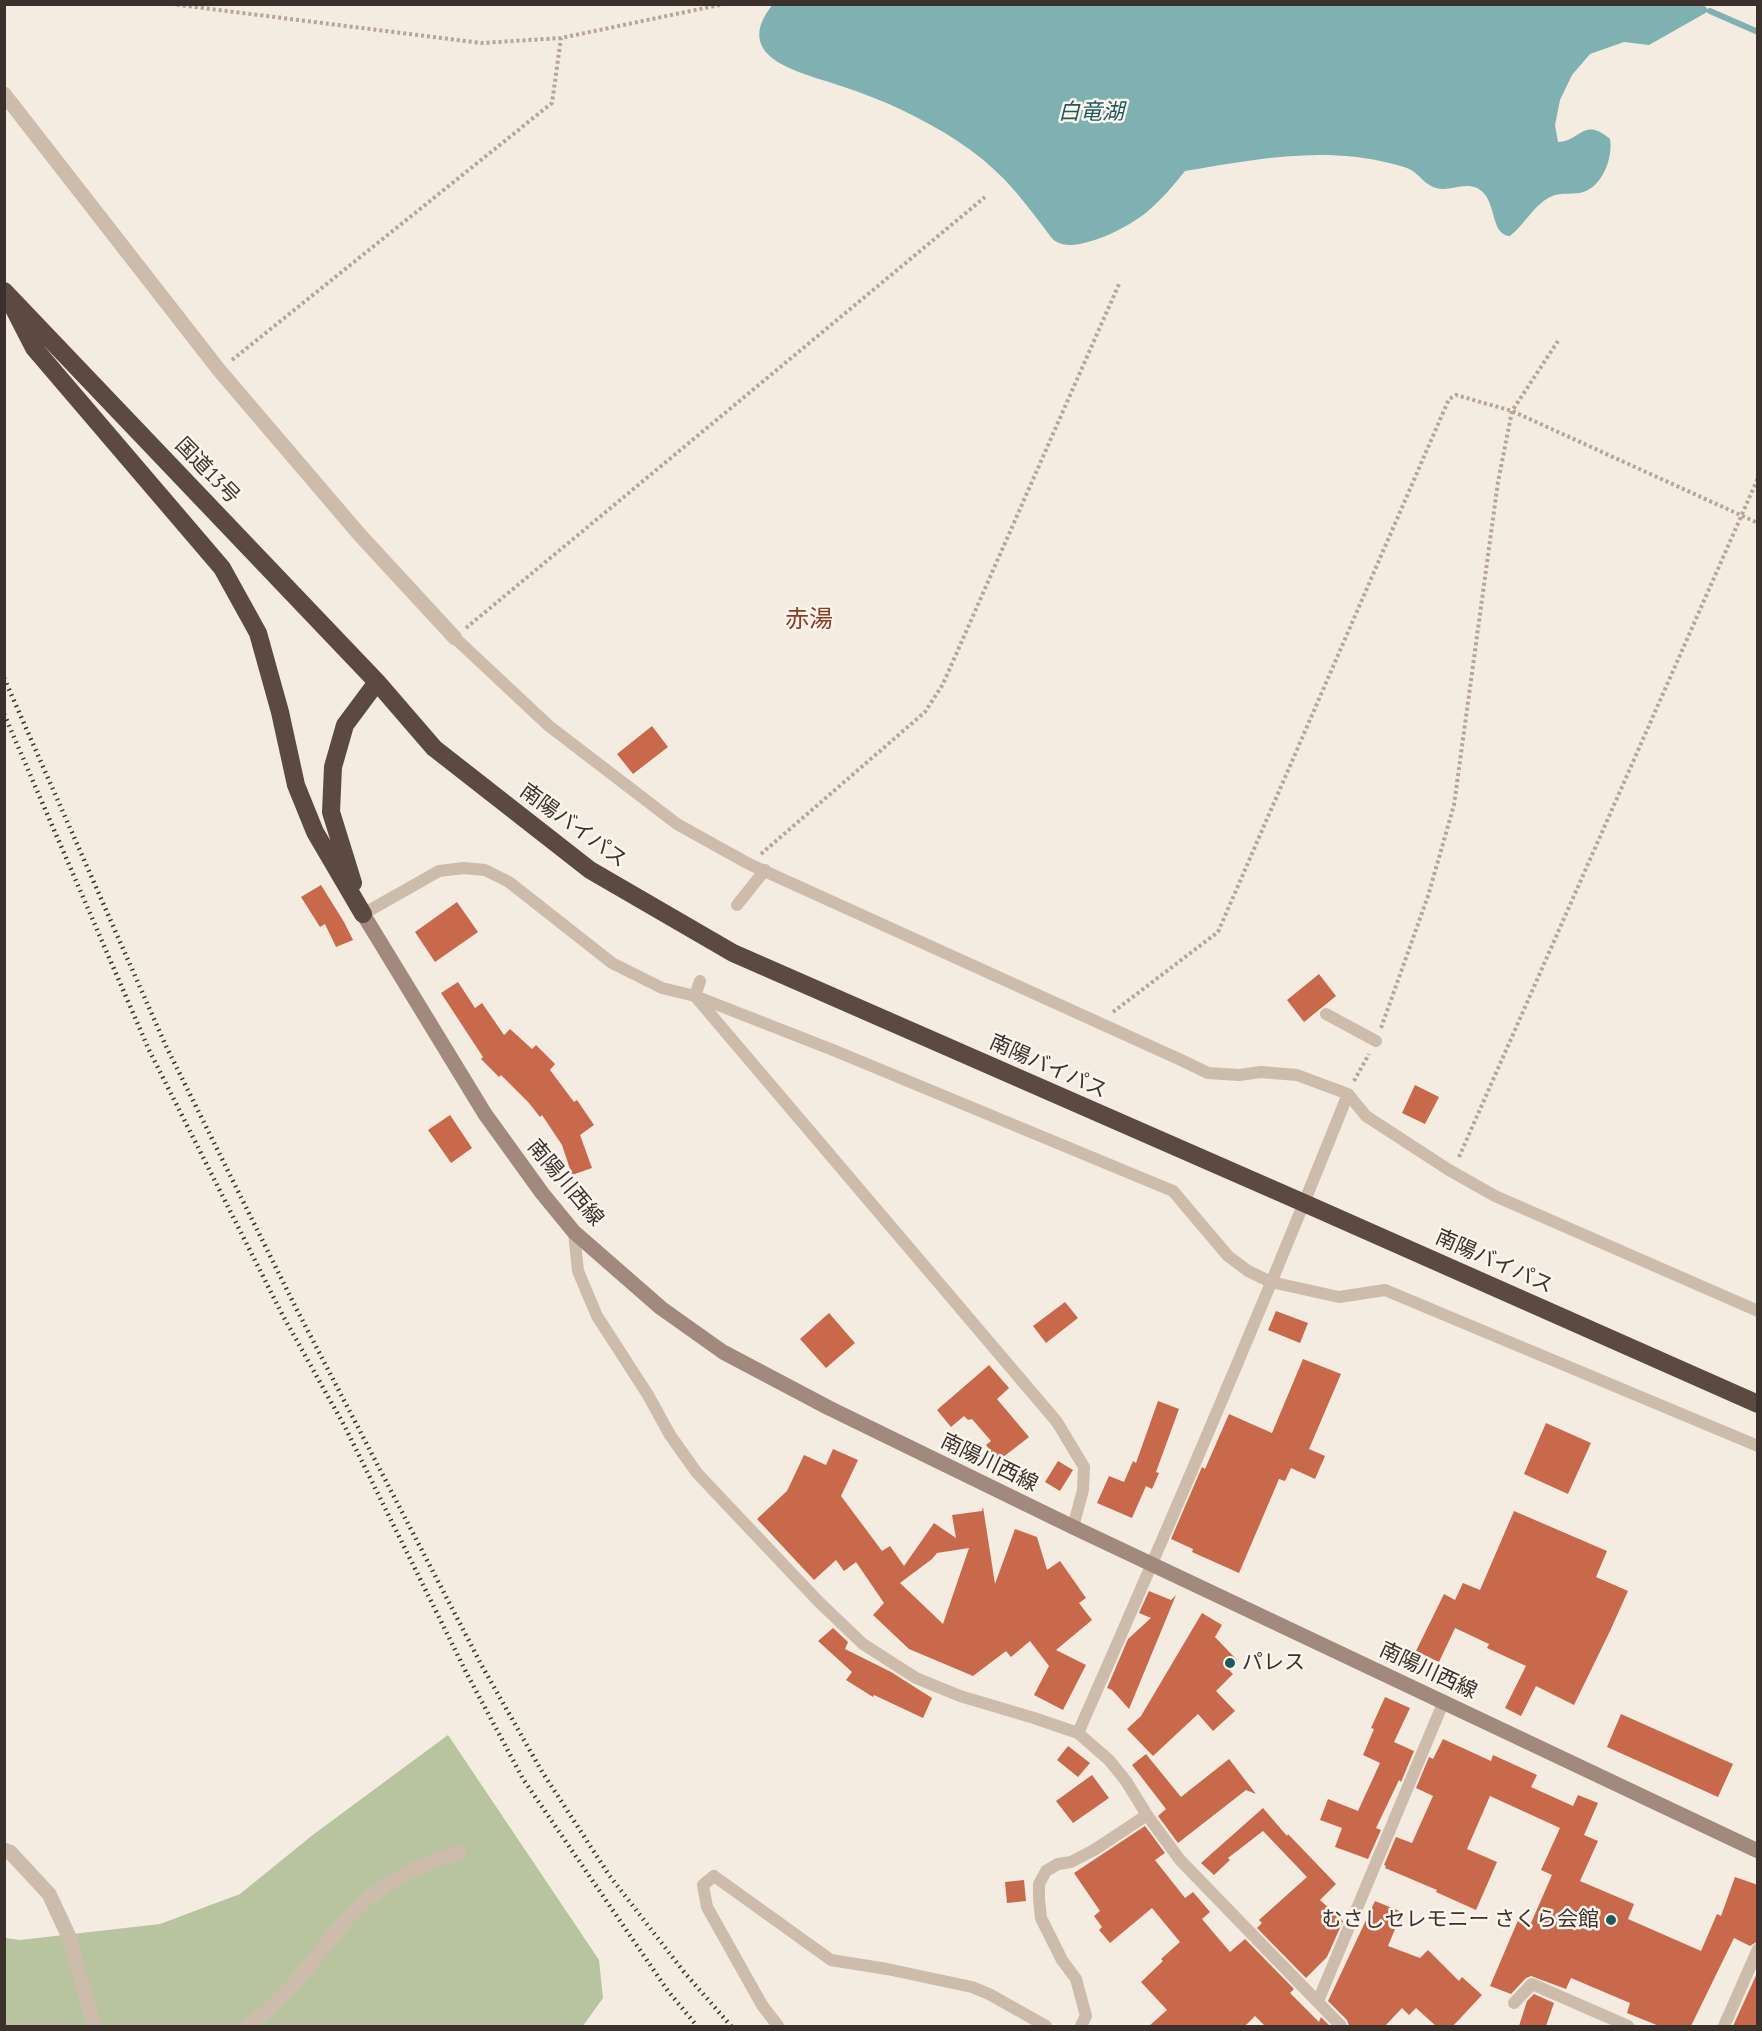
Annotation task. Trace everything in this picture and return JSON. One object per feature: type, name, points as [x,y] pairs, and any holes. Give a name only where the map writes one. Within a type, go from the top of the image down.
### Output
[{"type":"highway","name":"国道13号","points":[[5,291],[377,682]]},
{"type":"highway","points":[[5,291],[34,348],[222,568],[258,633],[280,712],[296,785],[315,832],[363,914]]},
{"type":"highway","points":[[363,914],[331,812],[333,766],[345,725],[377,682]]},
{"type":"highway","name":"南陽バイパス","points":[[377,682],[434,748],[590,870],[733,953],[1758,1404]]},
{"type":"main road","name":"南陽川西線","points":[[363,914],[485,1114],[542,1193],[574,1232],[661,1308],[723,1352],[829,1408],[1073,1527],[1758,1851]]},
{"type":"street","points":[[4,94],[219,370],[359,534],[455,638]]},
{"type":"street","points":[[4,1850],[9,1852],[49,1893],[70,1939],[91,2016],[96,2026]]},
{"type":"street","points":[[248,2026],[267,2012],[353,1912],[404,1875],[434,1860],[459,1853]]},
{"type":"lane","points":[[455,638],[549,726],[631,790],[677,824],[749,864],[1208,1073],[1239,1075],[1261,1072],[1297,1075],[1347,1094],[1366,1116],[1452,1172],[1495,1196],[1758,1311]]},
{"type":"lane","points":[[363,914],[439,871],[464,868],[485,870],[509,882],[612,963],[662,988],[695,996],[833,1050],[1173,1191],[1228,1256],[1248,1271],[1271,1282],[1339,1297],[1385,1290],[1758,1446]]},
{"type":"lane","points":[[737,905],[765,870]]},
{"type":"lane","points":[[695,996],[700,981]]},
{"type":"lane","points":[[695,996],[1057,1422],[1084,1467],[1083,1490],[1073,1527]]},
{"type":"lane","points":[[1326,1014],[1376,1041]]},
{"type":"lane","points":[[1078,1733],[1153,1564],[1304,1203],[1347,1094]]},
{"type":"lane","points":[[574,1232],[578,1271],[597,1316],[648,1395],[670,1435],[697,1473],[819,1602],[863,1644],[916,1678],[960,1696],[1078,1733],[1109,1760],[1126,1781],[1147,1815],[1180,1860],[1341,2026]]},
{"type":"lane","points":[[1318,2001],[1444,1701]]},
{"type":"lane","points":[[1082,2026],[1086,2016],[1076,1979],[1062,1960],[1041,1918],[1039,1884],[1046,1871],[1094,1850],[1147,1815]]},
{"type":"lane","points":[[778,2026],[762,2005],[706,1907],[703,1885],[714,1876],[831,1960],[972,1987],[1046,2026]]},
{"type":"lane","points":[[1724,2026],[1758,1949]]},
{"type":"lane","points":[[1514,2003],[1532,1983],[1628,2026]]},
{"type":"path","points":[[171,4],[481,44],[561,38],[724,4]]},
{"type":"path","points":[[219,370],[552,103],[561,38]]},
{"type":"path","points":[[455,638],[985,197]]},
{"type":"path","points":[[749,864],[925,712],[943,684],[1119,284]]},
{"type":"path","points":[[1347,1094],[1376,1041],[1393,998],[1428,896],[1454,806],[1498,482],[1512,411],[1558,342]]},
{"type":"path","points":[[1100,1022],[1218,932],[1449,399],[1456,395],[1512,411],[1758,523]]},
{"type":"path","points":[[1452,1172],[1758,478]]},
{"type":"green space","points":[[448,1735],[599,1960],[603,1998],[583,2026],[5,2026],[5,1938],[20,1940],[160,1924],[240,1894],[314,1834]]},
{"type":"water","name":"白竜湖","points":[[773,4],[1703,4],[1709,11],[1649,45],[1624,42],[1590,54],[1572,75],[1560,100],[1555,125],[1558,142],[1587,130],[1594,130],[1610,139],[1611,146],[1606,168],[1598,182],[1586,191],[1554,195],[1544,201],[1510,236],[1503,234],[1499,229],[1488,200],[1477,188],[1467,186],[1436,188],[1412,170],[1399,165],[1363,158],[1312,155],[1261,159],[1185,171],[1158,202],[1130,224],[1104,237],[1066,245],[1053,240],[1005,180],[958,141],[904,111],[857,91],[809,76],[777,61],[765,51],[760,39],[762,23]]},
{"type":"building","points":[[652,726],[668,747],[633,774],[617,754]]},
{"type":"building","points":[[321,885],[353,940],[336,947],[325,924],[320,927],[301,897]]},
{"type":"building","points":[[457,902],[478,932],[435,962],[415,932]]},
{"type":"building","points":[[1319,974],[1336,996],[1304,1022],[1287,1000]]},
{"type":"building","points":[[458,982],[475,1008],[482,1003],[504,1035],[510,1029],[532,1049],[536,1045],[555,1064],[550,1070],[574,1102],[577,1100],[594,1125],[580,1135],[592,1168],[572,1175],[562,1145],[542,1115],[540,1117],[501,1075],[499,1077],[481,1059],[483,1057],[441,993]]},
{"type":"building","points":[[1415,1085],[1439,1097],[1425,1124],[1402,1113]]},
{"type":"building","points":[[450,1115],[472,1148],[451,1163],[428,1130]]},
{"type":"building","points":[[1065,1302],[1078,1318],[1046,1343],[1033,1326]]},
{"type":"building","points":[[1276,1311],[1308,1323],[1300,1343],[1268,1330]]},
{"type":"building","points":[[829,1313],[855,1343],[826,1368],[800,1339]]},
{"type":"building","points":[[1303,1359],[1341,1374],[1309,1449],[1325,1456],[1315,1479],[1291,1468],[1285,1481],[1279,1479],[1239,1573],[1192,1552],[1193,1549],[1171,1539],[1202,1467],[1205,1469],[1229,1414],[1272,1433]]},
{"type":"building","points":[[989,1365],[1009,1388],[997,1399],[1029,1437],[998,1461],[986,1445],[991,1441],[972,1419],[968,1420],[964,1416],[951,1427],[937,1410]]},
{"type":"building","points":[[1158,1401],[1179,1409],[1156,1472],[1159,1473],[1152,1489],[1146,1486],[1132,1518],[1097,1503],[1109,1476],[1124,1482],[1133,1461],[1136,1463]]},
{"type":"building","points":[[1546,1423],[1591,1443],[1568,1494],[1524,1474]]},
{"type":"building","points":[[833,1449],[858,1460],[841,1496],[882,1551],[890,1546],[904,1566],[934,1523],[956,1538],[952,1515],[982,1511],[983,1507],[995,1584],[1015,1529],[1037,1537],[1047,1570],[1060,1561],[1086,1598],[1079,1603],[1092,1620],[1056,1650],[1086,1665],[1063,1710],[1034,1695],[1049,1666],[1030,1641],[1011,1657],[1006,1651],[973,1676],[909,1649],[873,1615],[884,1603],[856,1562],[844,1571],[836,1560],[814,1580],[757,1519],[787,1491],[804,1455],[826,1465]],"holes":[[[969,1548],[943,1624],[900,1583],[937,1553]]]},
{"type":"building","points":[[1058,1461],[1073,1470],[1060,1491],[1045,1482]]},
{"type":"building","points":[[1514,1511],[1607,1551],[1596,1577],[1628,1591],[1574,1705],[1536,1686],[1521,1716],[1505,1708],[1526,1666],[1487,1648],[1489,1644],[1455,1628],[1439,1662],[1416,1651],[1444,1594],[1455,1600],[1463,1583],[1480,1590]]},
{"type":"building","points":[[1149,1591],[1171,1600],[1176,1595],[1129,1709],[1112,1690],[1107,1688],[1128,1639],[1151,1618],[1139,1613]]},
{"type":"building","points":[[1202,1613],[1222,1625],[1215,1637],[1237,1660],[1228,1669],[1233,1674],[1216,1691],[1235,1711],[1213,1731],[1198,1714],[1153,1756],[1127,1729],[1141,1716]]},
{"type":"building","points":[[833,1628],[848,1642],[845,1649],[891,1672],[932,1698],[923,1718],[874,1695],[873,1697],[846,1680],[852,1672],[818,1641]]},
{"type":"building","points":[[1385,1697],[1410,1708],[1394,1742],[1414,1751],[1401,1782],[1399,1780],[1376,1828],[1381,1830],[1368,1859],[1335,1847],[1342,1828],[1320,1820],[1328,1799],[1358,1811],[1380,1763],[1363,1755],[1374,1729],[1371,1728]]},
{"type":"building","points":[[1621,1714],[1733,1764],[1718,1797],[1607,1747]]},
{"type":"building","points":[[1443,1739],[1491,1761],[1493,1755],[1537,1775],[1531,1787],[1573,1806],[1578,1795],[1598,1803],[1584,1835],[1598,1841],[1580,1881],[1634,1904],[1628,1919],[1701,1951],[1717,1914],[1721,1916],[1735,1877],[1758,1885],[1758,1941],[1750,1946],[1734,1938],[1691,2026],[1659,2026],[1627,2013],[1630,2003],[1571,1978],[1566,1989],[1531,1976],[1526,1978],[1511,1994],[1490,1986],[1519,1918],[1531,1923],[1552,1875],[1541,1870],[1560,1828],[1490,1796],[1467,1849],[1497,1862],[1476,1910],[1436,1892],[1437,1890],[1385,1868],[1384,1865],[1396,1837],[1412,1843],[1433,1796],[1416,1788],[1429,1757],[1433,1759]]},
{"type":"building","points":[[1068,1746],[1090,1763],[1078,1777],[1057,1760]]},
{"type":"building","points":[[1146,1754],[1181,1797],[1229,1759],[1256,1794],[1246,1790],[1178,1843],[1158,1816],[1166,1809],[1132,1765]]},
{"type":"building","points":[[1092,1775],[1109,1798],[1073,1823],[1056,1801]]},
{"type":"building","points":[[1263,1808],[1287,1836],[1288,1834],[1336,1884],[1320,1900],[1343,1921],[1327,1957],[1306,1978],[1257,1928],[1262,1923],[1259,1920],[1307,1877],[1263,1831],[1228,1858],[1230,1860],[1214,1875],[1201,1863]]},
{"type":"building","points":[[1145,1826],[1165,1853],[1155,1860],[1185,1898],[1193,1892],[1210,1912],[1202,1919],[1230,1952],[1245,1939],[1294,1989],[1290,1993],[1319,2022],[1321,2017],[1330,2026],[1265,2026],[1255,2016],[1245,2026],[1149,2026],[1167,2010],[1141,1982],[1180,1942],[1152,1908],[1110,1943],[1099,1930],[1102,1927],[1094,1916],[1100,1911],[1074,1873]]},
{"type":"building","points":[[1024,1880],[1026,1901],[1007,1903],[1005,1882]]},
{"type":"building","points":[[1375,1901],[1402,1912],[1388,1946],[1420,1958],[1428,1950],[1459,1981],[1462,1977],[1482,1995],[1453,2026],[1436,2026],[1416,2008],[1409,2015],[1402,2008],[1385,2026],[1349,2026],[1347,2020],[1328,2001]]},
{"type":"building","points":[[1758,1971],[1758,2026],[1733,2026]]},
{"type":"building","points":[[1534,1994],[1554,2003],[1546,2026],[1519,2026],[1527,2001]]},
{"type":"waterway","points":[[1710,11],[1758,32]]},
{"type":"railway","points":[[4,678],[165,1044],[296,1308],[482,1666],[541,1770],[609,1875],[684,1972],[731,2026]]},
{"type":"railway","points":[[4,714],[149,1050],[282,1314],[345,1427],[466,1672],[523,1779],[668,1991],[697,2026]]},
{"type":"place","name":"パレス","points":[[1230,1663]]},
{"type":"place","name":"むさしセレモニー さくら会館","points":[[1611,1920]]},
{"type":"district","name":"赤湯","points":[[809,620]]}]
